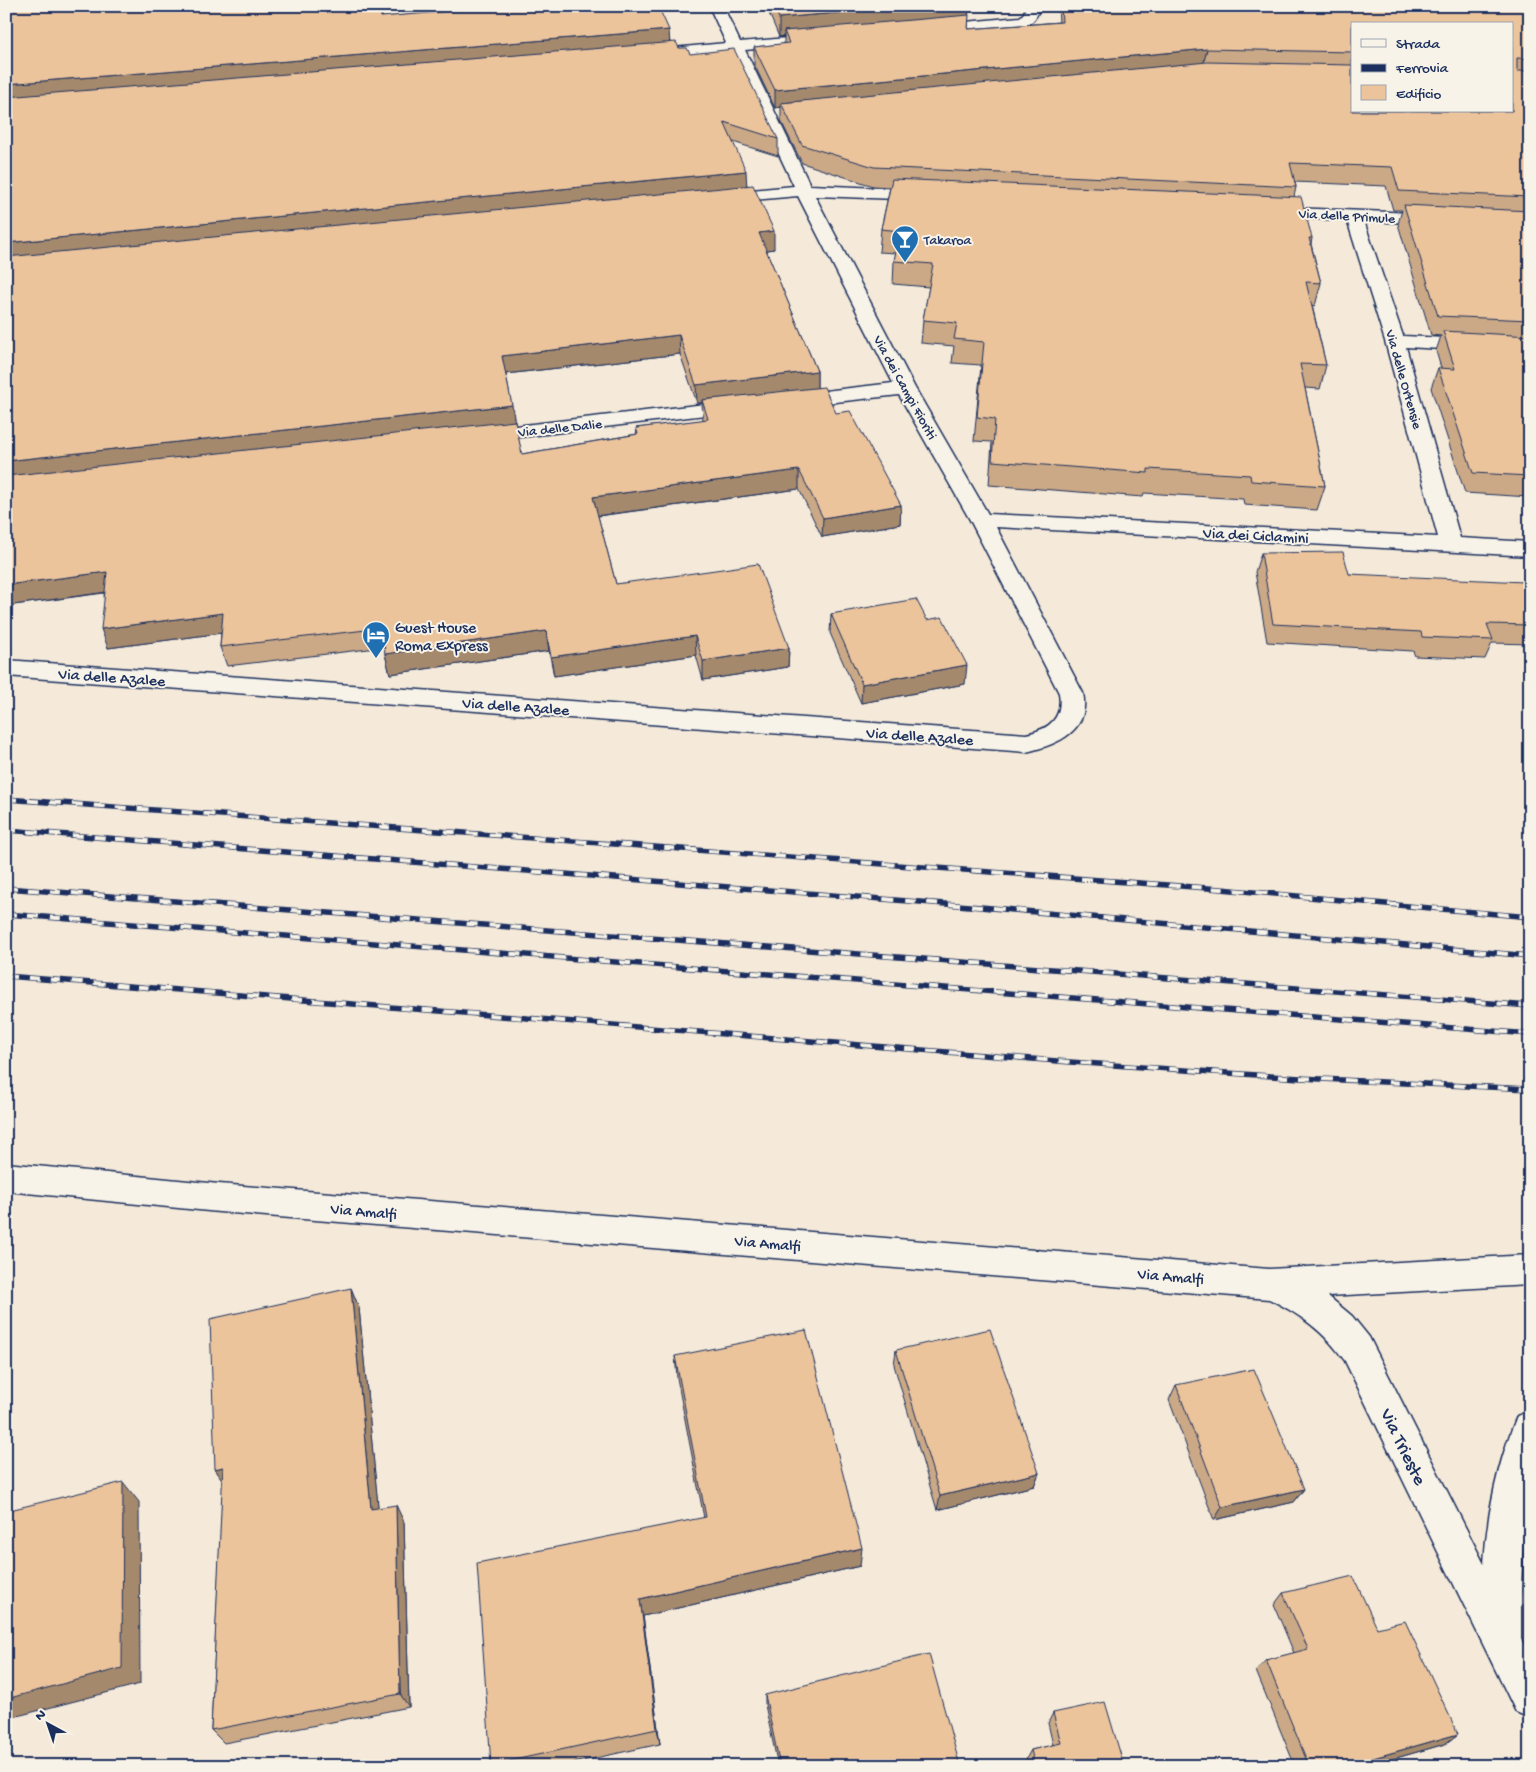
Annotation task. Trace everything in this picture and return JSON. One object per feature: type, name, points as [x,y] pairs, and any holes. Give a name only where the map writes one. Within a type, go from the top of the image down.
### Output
[{"type":"street","name":"Via dei Campi Fioriti","points":[[716,6],[734,48],[779,114],[804,190],[905,388],[981,520],[1074,702],[1068,721],[1056,732],[1041,739],[1026,742]]},
{"type":"street","points":[[915,31],[1024,21],[1031,14],[1033,6]]},
{"type":"street","points":[[636,56],[835,38]]},
{"type":"street","points":[[706,199],[804,190],[944,196]]},
{"type":"street","name":"Via delle Primule","points":[[1254,211],[1452,220]]},
{"type":"street","name":"Via delle Ortensie","points":[[1354,216],[1395,341],[1451,544]]},
{"type":"street","points":[[1395,341],[1530,348]]},
{"type":"street","name":"Via delle Dalie","points":[[460,438],[905,388]]},
{"type":"street","name":"Via dei Ciclamini","points":[[981,520],[1530,549]]},
{"type":"street","name":"Via delle Azalee","points":[[6,668],[1026,742]]},
{"type":"street","name":"Via Amalfi","points":[[6,1178],[229,1199],[1268,1284],[1530,1270]]},
{"type":"street","name":"Via Trieste","points":[[1268,1284],[1300,1296],[1314,1305],[1336,1322],[1358,1349],[1530,1698]]},
{"type":"street","name":"Via Trieste","points":[[1502,1643],[1502,1568],[1506,1524],[1518,1465],[1530,1428]]},
{"type":"building","points":[[6,6],[380,6],[381,17],[501,6],[658,6],[669,30],[6,84]]},
{"type":"building","points":[[774,6],[917,6],[779,18]]},
{"type":"building","points":[[1061,6],[1530,6],[1530,59],[1517,58],[1517,71],[1530,71],[1530,197],[1399,191],[1392,167],[1290,163],[1296,187],[874,167],[802,145],[781,103],[1207,62],[1351,65],[1351,112],[1514,112],[1514,22],[1351,22],[1351,52],[1207,49],[775,90],[754,47],[789,43],[784,31],[969,15],[968,29],[1062,22]]},
{"type":"building","points":[[676,42],[679,48],[687,48],[690,54],[734,49],[778,139],[724,122],[746,171],[6,243],[6,97]]},
{"type":"building","points":[[892,179],[1301,197],[1321,283],[1306,282],[1326,365],[1300,364],[1325,486],[1251,481],[1250,475],[1148,469],[1148,473],[992,461],[995,419],[977,417],[984,342],[954,339],[957,323],[923,320],[933,264],[894,261],[900,231],[881,229]]},
{"type":"building","points":[[753,185],[774,231],[759,233],[817,371],[696,385],[679,335],[502,356],[512,405],[6,461],[6,257]]},
{"type":"building","points":[[1404,205],[1530,211],[1530,320],[1438,316]]},
{"type":"building","points":[[1443,331],[1530,336],[1530,476],[1473,473],[1438,368],[1455,369]]},
{"type":"building","points":[[824,387],[836,413],[850,411],[901,505],[823,518],[799,470],[593,497],[616,584],[758,564],[789,648],[703,661],[695,636],[551,657],[546,631],[385,654],[383,628],[220,647],[223,613],[101,629],[107,572],[6,585],[6,476],[515,421],[522,454],[638,434],[636,428],[708,419],[702,400]]},
{"type":"building","points":[[1343,552],[1349,574],[1524,582],[1530,597],[1530,625],[1487,624],[1493,640],[1422,637],[1421,632],[1273,624],[1261,553]]},
{"type":"building","points":[[916,599],[927,620],[942,617],[967,665],[862,684],[831,614]]},
{"type":"building","points":[[351,1288],[371,1509],[396,1505],[400,1694],[211,1730],[223,1467],[215,1469],[210,1319]]},
{"type":"building","points":[[990,1329],[1039,1473],[940,1496],[896,1350]]},
{"type":"building","points":[[806,1330],[862,1548],[640,1599],[657,1729],[491,1765],[477,1563],[706,1517],[675,1356]]},
{"type":"building","points":[[1254,1369],[1304,1489],[1222,1507],[1176,1385]]},
{"type":"building","points":[[123,1482],[122,1668],[6,1699],[6,1511]]},
{"type":"building","points":[[1353,1576],[1377,1628],[1405,1621],[1458,1734],[1345,1766],[1309,1766],[1266,1660],[1308,1649],[1283,1593]]},
{"type":"building","points":[[929,1654],[960,1766],[780,1766],[765,1695]]},
{"type":"building","points":[[1105,1702],[1124,1766],[1035,1766],[1031,1750],[1061,1743],[1053,1713]]},
{"type":"railway","points":[[6,799],[1221,889],[1530,917]]},
{"type":"railway","points":[[6,830],[958,905],[1530,956]]},
{"type":"railway","points":[[6,888],[1530,1006]]},
{"type":"railway","points":[[6,914],[1530,1034]]},
{"type":"railway","points":[[6,976],[1070,1062],[1300,1078],[1530,1089]]},
{"type":"place","name":"Takaroa","points":[[905,263]]},
{"type":"place","name":"Guest House Roma Express","points":[[376,659]]}]
